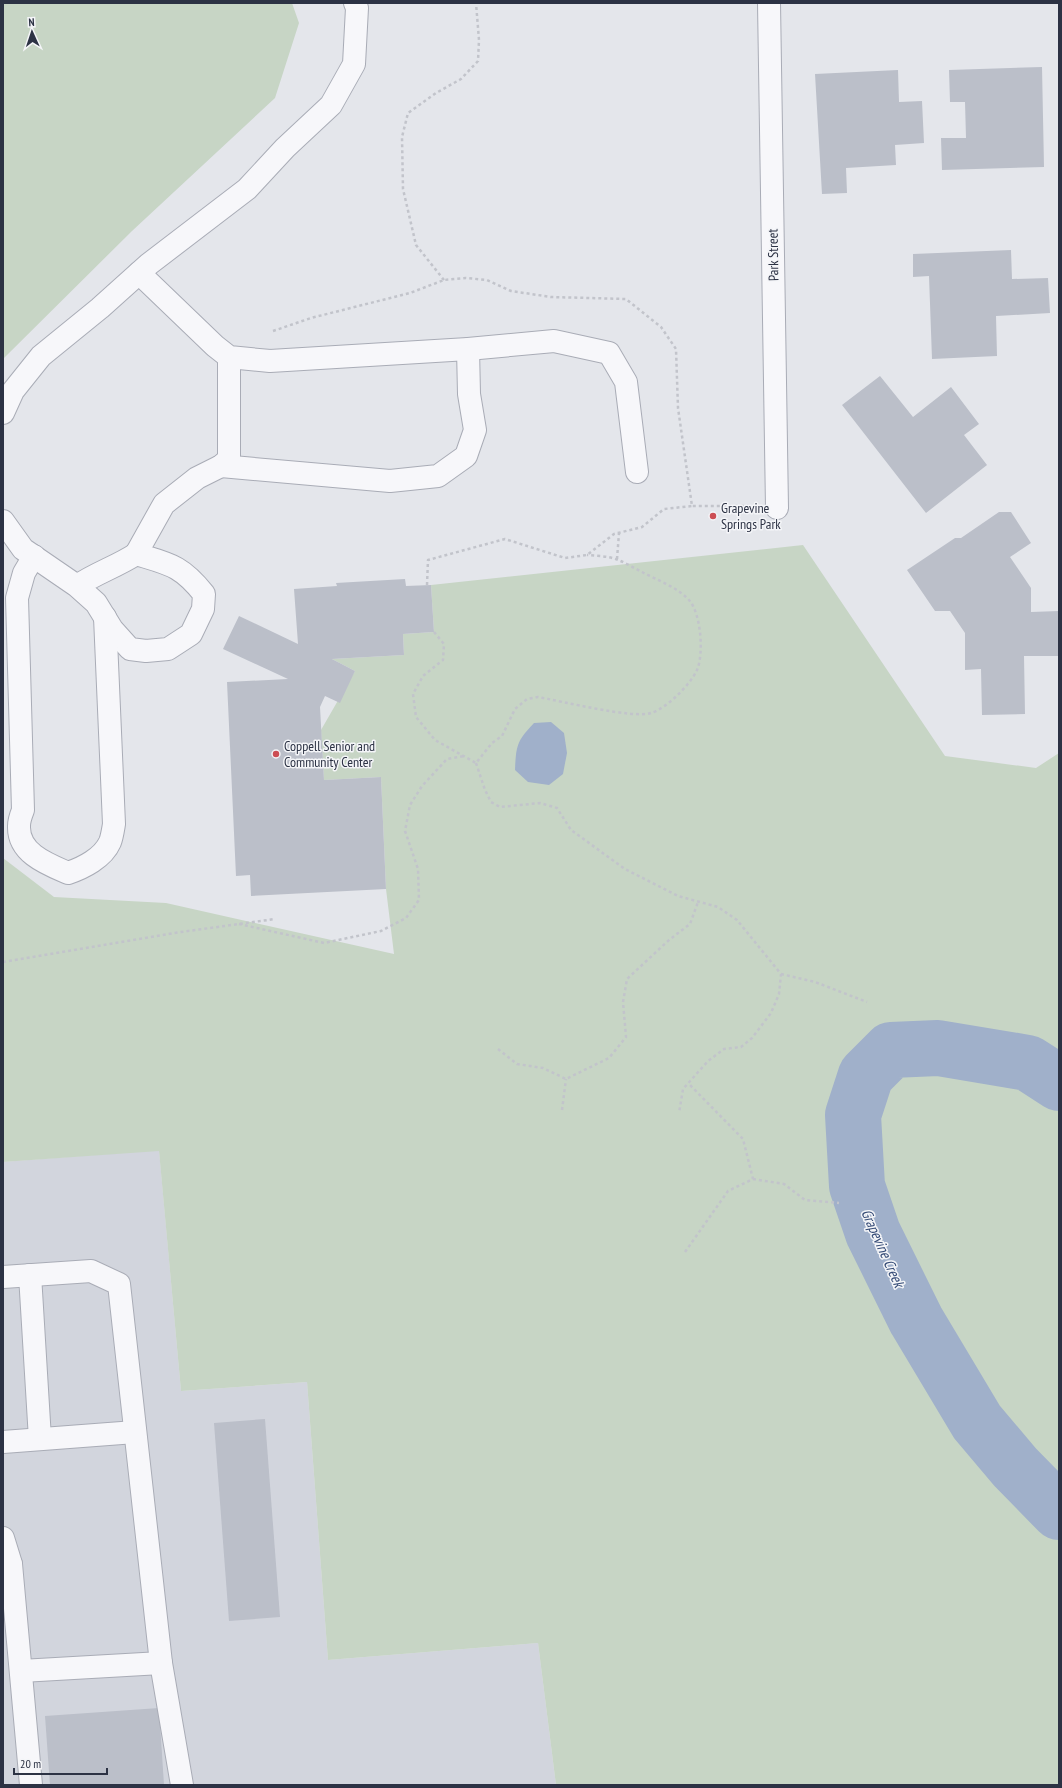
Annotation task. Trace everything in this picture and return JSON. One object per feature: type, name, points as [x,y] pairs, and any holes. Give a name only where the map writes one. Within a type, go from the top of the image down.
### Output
[{"type":"street","points":[[3,413],[13,391],[41,356],[100,308],[139,273],[247,189],[285,148],[330,105],[354,64],[356,3]]},
{"type":"street","name":"Park Street","points":[[769,3],[778,508]]},
{"type":"street","points":[[139,273],[229,358],[270,361],[468,349],[554,341],[609,353],[626,382],[637,472]]},
{"type":"street","points":[[220,466],[390,481],[438,476],[466,456],[475,430],[469,394],[468,349]]},
{"type":"street","points":[[78,586],[93,575],[117,566],[136,554],[164,504],[197,478],[220,466],[229,459],[229,358]]},
{"type":"street","points":[[3,521],[23,548],[78,586],[96,603],[112,629],[130,649],[168,649],[191,634],[203,609],[204,594],[192,579],[176,566],[136,554]]},
{"type":"street","points":[[34,556],[24,573],[17,598],[23,810],[19,826],[20,836],[27,850],[41,862],[68,873],[83,868],[100,855],[110,843],[114,824],[105,617]]},
{"type":"street","points":[[3,1277],[91,1271],[119,1284],[161,1663],[182,1785]]},
{"type":"street","points":[[30,1275],[40,1439]]},
{"type":"street","points":[[3,1442],[135,1432]]},
{"type":"street","points":[[3,1538],[21,1671],[31,1785]]},
{"type":"street","points":[[21,1671],[161,1663]]},
{"type":"path","points":[[444,280],[416,245],[403,189],[402,137],[408,113],[436,93],[461,79],[478,61],[479,40],[476,3]]},
{"type":"path","points":[[588,555],[614,534],[642,527],[664,509],[692,506]]},
{"type":"path","points":[[617,559],[619,533]]},
{"type":"path","points":[[427,585],[428,560],[505,539],[565,558],[588,555],[617,559],[678,591],[690,600],[695,611],[699,626],[701,645],[697,670],[684,688],[668,704],[651,713],[634,715],[538,697],[527,699],[515,709],[502,736],[492,743],[476,763]]},
{"type":"path","points":[[434,632],[444,644],[443,660],[423,676],[413,694],[416,717],[435,740],[476,763],[485,790],[491,802],[500,807],[540,804],[557,808],[571,830],[625,869],[678,896],[718,907],[737,920],[781,974],[815,982],[867,1002]]},
{"type":"path","points":[[239,924],[324,943],[381,931],[406,918],[419,900],[418,869],[405,831],[410,805],[422,786],[447,759],[464,756]]},
{"type":"path","points":[[566,1080],[610,1058],[626,1036],[623,1002],[627,979],[669,940],[690,924],[698,902]]},
{"type":"path","points":[[3,962],[181,932],[275,919]]},
{"type":"path","points":[[679,1113],[683,1089],[708,1061],[724,1050],[741,1046],[752,1038],[771,1013],[779,994],[781,974]]},
{"type":"path","points":[[498,1049],[517,1064],[543,1068],[566,1080]]},
{"type":"path","points":[[562,1110],[566,1080]]},
{"type":"path","points":[[688,1083],[743,1139],[753,1179]]},
{"type":"path","points":[[685,1252],[728,1191],[753,1179],[784,1184],[805,1200],[839,1202]]},
{"type":"shaded area","points":[[159,1150],[181,1391],[307,1382],[328,1660],[538,1643],[556,1785],[3,1785],[3,1162]]},
{"type":"green space","points":[[3,3],[292,3],[299,23],[275,98],[132,231],[3,359]]},
{"type":"green space","points":[[803,545],[945,756],[1036,768],[1059,753],[1059,1785],[556,1785],[538,1643],[328,1660],[307,1382],[181,1391],[159,1151],[3,1162],[3,858],[54,897],[166,903],[394,954],[386,889],[381,777],[324,780],[321,730],[355,671],[332,659],[404,655],[403,634],[434,632],[431,585]]},
{"type":"water","points":[[551,722],[564,733],[567,753],[563,774],[549,785],[528,782],[515,770],[518,744],[524,734],[534,723]]},
{"type":"building","points":[[1042,67],[1044,167],[942,170],[941,138],[966,138],[965,102],[950,102],[949,70]]},
{"type":"building","points":[[898,70],[899,102],[922,101],[924,143],[895,145],[896,165],[846,168],[847,193],[822,194],[815,74]]},
{"type":"building","points":[[1011,250],[1012,279],[1048,278],[1050,313],[996,316],[997,356],[932,359],[929,276],[913,277],[913,254]]},
{"type":"building","points":[[880,376],[913,417],[951,387],[979,424],[964,435],[987,465],[926,513],[842,405]]},
{"type":"building","points":[[999,512],[1011,512],[1031,543],[1010,557],[1031,588],[1031,612],[1059,611],[1059,656],[1024,656],[1025,714],[982,715],[981,669],[965,670],[965,633],[950,611],[935,611],[907,570],[955,538],[961,538]]},
{"type":"building","name":"Coppell Senior and Community Center","points":[[405,579],[406,586],[431,585],[434,632],[403,634],[404,655],[332,659],[355,671],[340,703],[325,696],[320,707],[324,780],[381,777],[386,889],[251,896],[250,875],[236,876],[227,682],[288,679],[223,649],[239,616],[298,644],[294,589],[337,586],[336,583]]},
{"type":"building","points":[[265,1419],[280,1617],[229,1621],[214,1423]]},
{"type":"building","points":[[159,1708],[164,1785],[50,1785],[45,1716]]},
{"type":"waterway","name":"Grapevine Creek","points":[[1059,1083],[1028,1063],[938,1048],[891,1050],[866,1075],[853,1115],[857,1186],[873,1233],[916,1320],[977,1422],[1015,1467],[1059,1512]]},
{"type":"place","name":"Grapevine Springs Park","points":[[713,516]]},
{"type":"place","name":"Coppell Senior and Community Center","points":[[276,754]]}]
